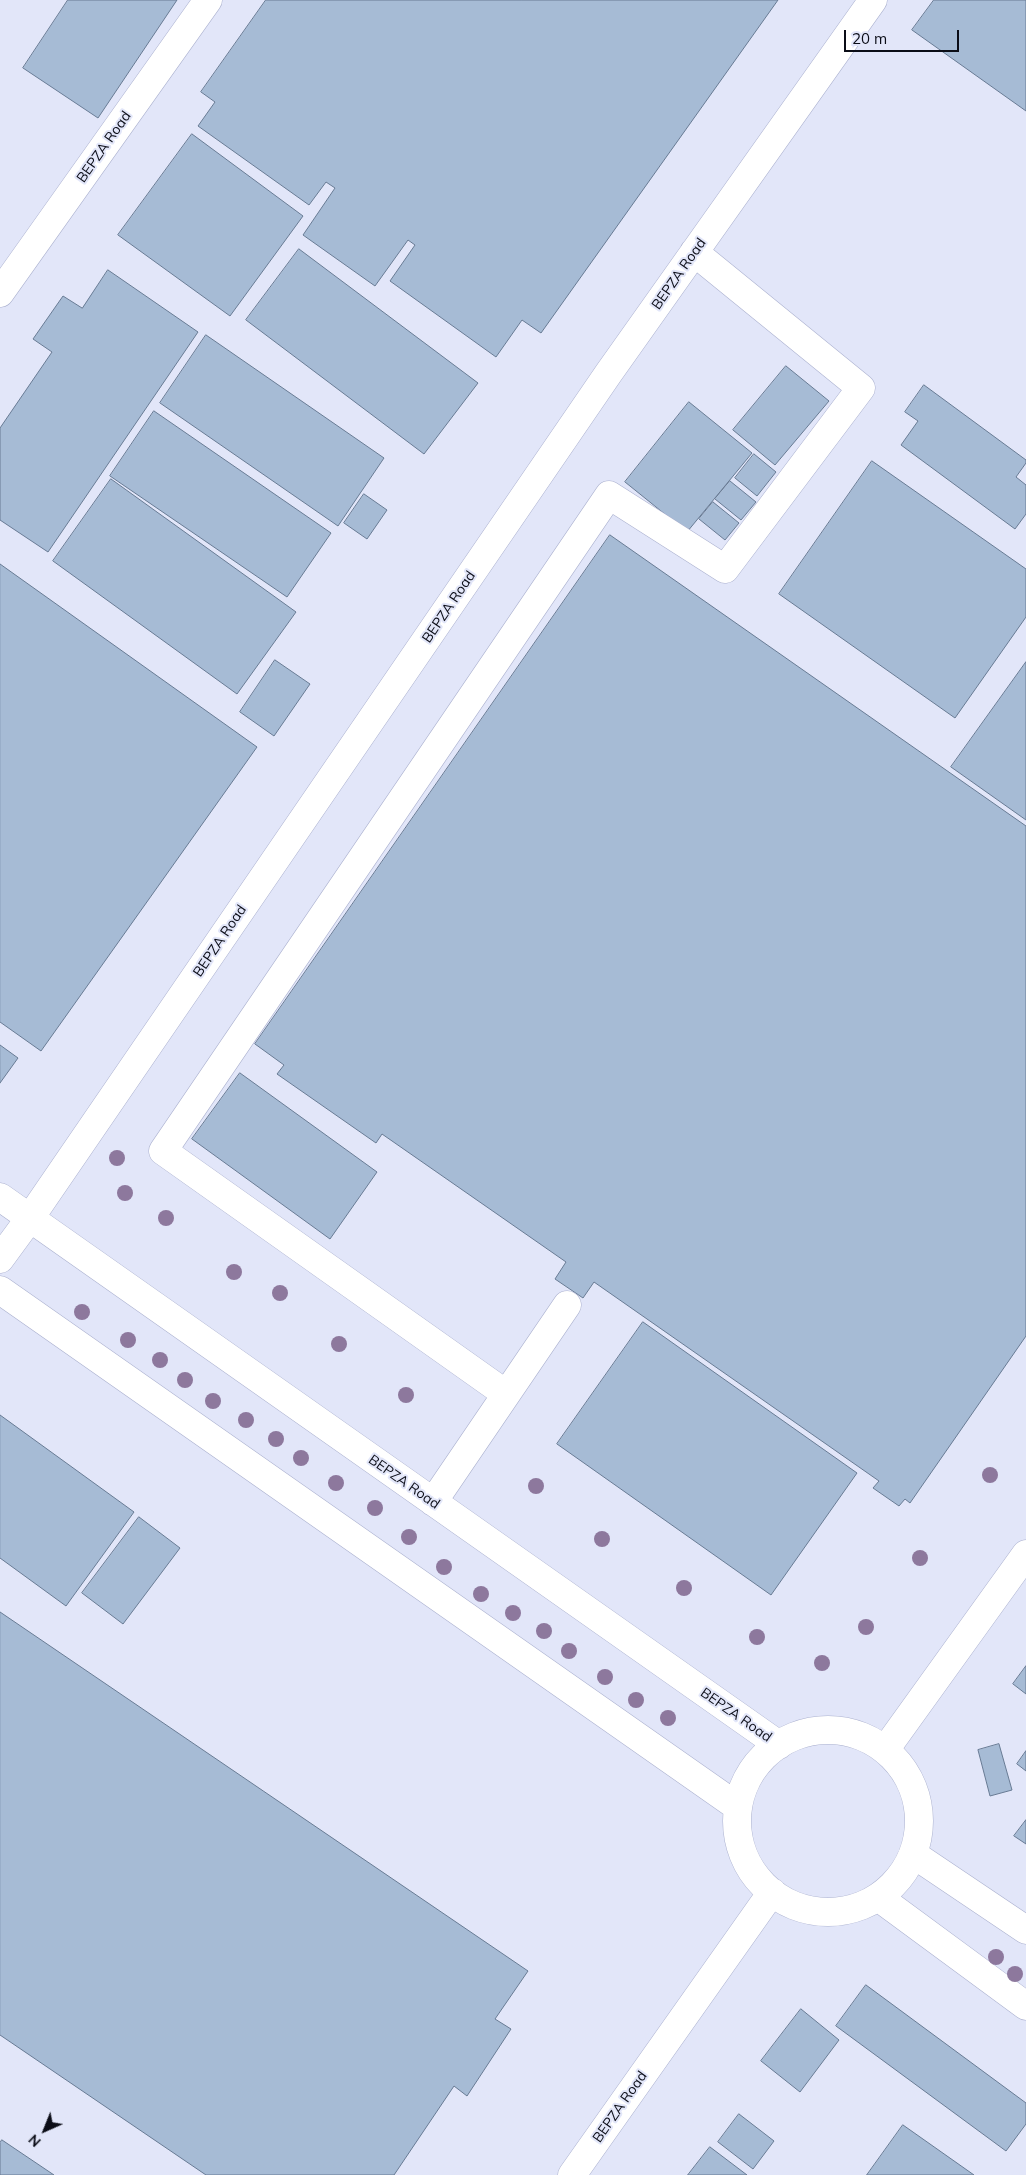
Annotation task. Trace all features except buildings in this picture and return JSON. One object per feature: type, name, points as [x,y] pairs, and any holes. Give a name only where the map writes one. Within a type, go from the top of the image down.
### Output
[{"type":"lane","name":"BEPZA Road","points":[[0,293],[208,0]]},
{"type":"lane","name":"BEPZA Road","points":[[0,1259],[30,1218],[608,374],[873,0]]},
{"type":"lane","points":[[506,1394],[163,1151],[609,495],[725,569],[861,388],[694,252]]},
{"type":"lane","name":"BEPZA Road","points":[[0,1197],[779,1745]]},
{"type":"lane","points":[[0,1290],[738,1807]]},
{"type":"lane","points":[[433,1502],[567,1305]]},
{"type":"lane","points":[[885,1750],[1026,1554]]},
{"type":"lane","points":[[832,1730],[851,1733],[869,1740],[885,1750],[899,1764],[909,1780],[916,1798],[919,1816],[914,1854],[905,1871],[893,1886],[878,1898],[861,1906],[843,1911],[824,1912],[805,1909],[788,1902],[772,1892],[758,1878],[747,1862],[738,1826],[738,1807],[743,1788],[752,1771],[764,1757],[779,1745],[795,1736],[814,1731],[832,1730]]},
{"type":"lane","points":[[914,1854],[1026,1930]]},
{"type":"lane","name":"BEPZA Road","points":[[572,2175],[772,1892]]},
{"type":"lane","points":[[878,1898],[1026,2006]]}]
